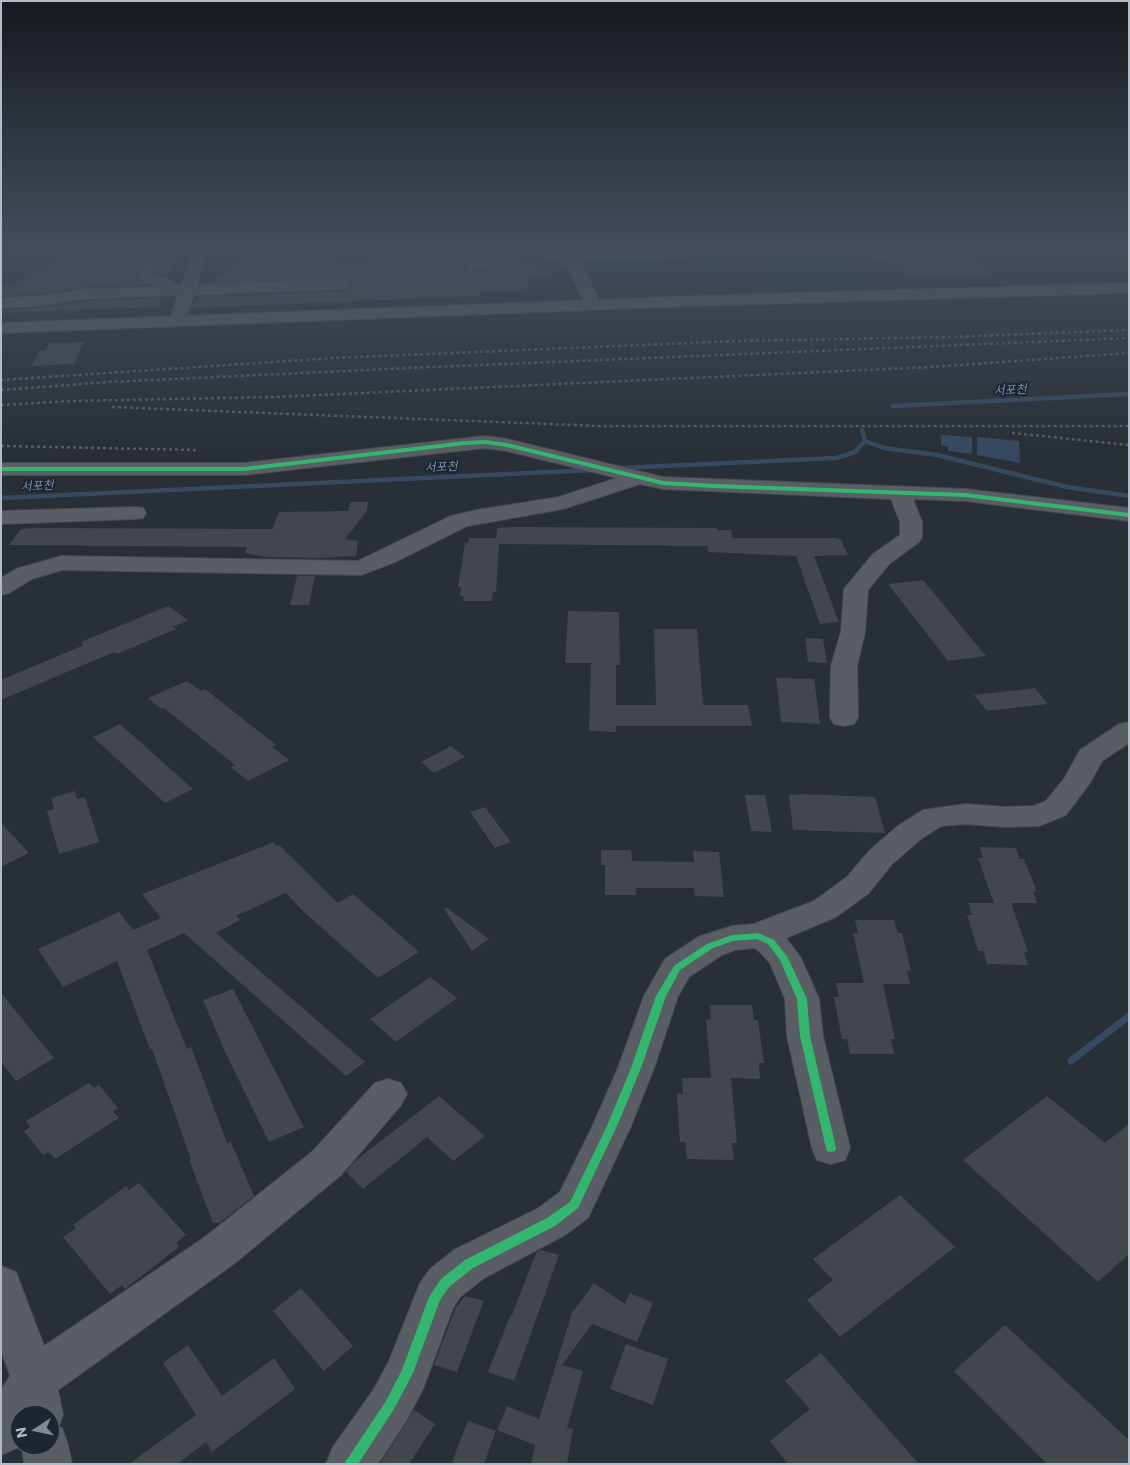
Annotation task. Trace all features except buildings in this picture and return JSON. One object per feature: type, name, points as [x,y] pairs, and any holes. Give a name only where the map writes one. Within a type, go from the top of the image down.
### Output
[{"type":"main road","points":[[1,328],[349,314]]},
{"type":"street","points":[[177,321],[178,314]]},
{"type":"street","points":[[1,469],[244,468],[465,442],[485,442],[507,445],[663,483],[965,495],[1129,515]]},
{"type":"street","points":[[1,588],[24,574],[61,563],[361,568],[458,521],[477,516],[563,503],[632,476]]},
{"type":"street","points":[[844,718],[844,666],[853,632],[856,590],[881,558],[911,537],[911,522],[899,492]]},
{"type":"street","points":[[1,518],[135,513]]},
{"type":"street","points":[[350,1464],[390,1405],[406,1373],[435,1297],[445,1283],[469,1264],[551,1222],[574,1205],[612,1126],[636,1068],[661,996],[677,968],[710,946],[732,938],[758,936],[825,909],[858,885],[881,857],[910,832],[934,818],[966,814],[1006,817],[1039,816],[1056,808],[1076,783],[1090,756],[1129,730]]},
{"type":"street","points":[[758,936],[771,942],[784,958],[802,999],[806,1036],[831,1148]]},
{"type":"street","points":[[1,1432],[37,1397],[327,1164],[388,1094]]},
{"type":"street","points":[[1,1286],[37,1397]]},
{"type":"water","points":[[941,435],[972,437],[972,454],[948,451],[948,447],[941,445]]},
{"type":"water","points":[[977,437],[1019,441],[1020,463],[977,455]]},
{"type":"waterway","name":"서포천","points":[[893,406],[1129,394]]},
{"type":"waterway","name":"서포천","points":[[862,430],[865,441]]},
{"type":"waterway","name":"서포천","points":[[620,468],[836,458],[855,452],[865,441]]},
{"type":"waterway","points":[[865,441],[884,448],[937,455],[1067,487],[1129,496]]},
{"type":"waterway","name":"서포천","points":[[1,498],[593,470]]},
{"type":"waterway","points":[[1071,1061],[1129,1016]]},
{"type":"railway","points":[[1,380],[333,358],[735,341],[950,337],[1129,330]]},
{"type":"railway","points":[[1,390],[109,382],[410,368],[1129,338]]},
{"type":"railway","points":[[1,405],[70,401],[275,397],[931,367],[1129,353]]},
{"type":"railway","points":[[112,407],[600,426],[1129,426]]},
{"type":"railway","points":[[1012,433],[1129,445]]},
{"type":"railway","points":[[1,446],[199,450]]},
{"type":"cycle path","points":[[1,469],[244,469],[485,442],[507,445],[663,483],[965,495],[1129,515]]},
{"type":"cycle path","points":[[350,1464],[390,1405],[407,1373],[435,1297],[445,1283],[469,1264],[551,1222],[574,1205],[612,1126],[636,1068],[661,996],[677,968],[710,946],[732,938],[758,936],[771,942],[784,958],[802,999],[805,1036],[831,1148]]}]
